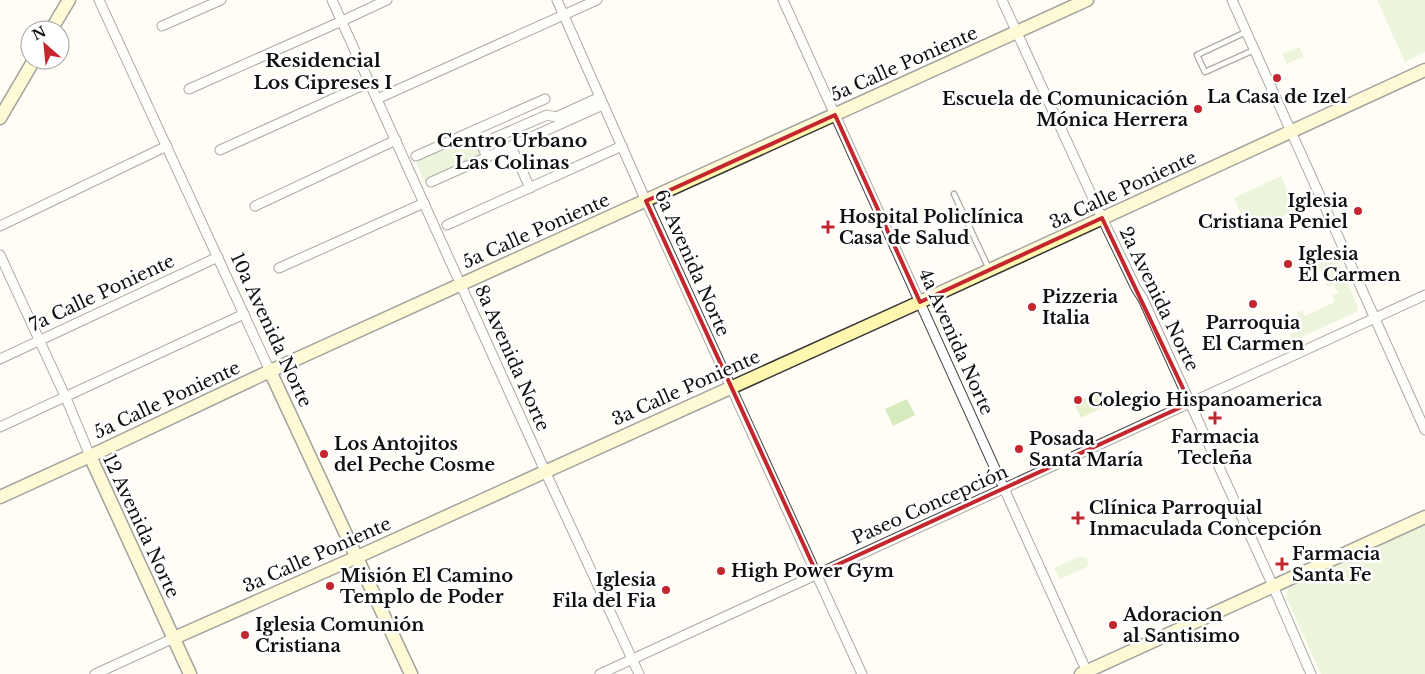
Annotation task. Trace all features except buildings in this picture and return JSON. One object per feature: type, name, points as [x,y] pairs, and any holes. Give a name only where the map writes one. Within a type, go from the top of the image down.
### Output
[{"type":"street","points":[[58,20],[69,0]]},
{"type":"street","name":"10a Avenida Norte","points":[[100,0],[270,371],[412,674]]},
{"type":"street","points":[[162,26],[221,0]]},
{"type":"street","name":"8a Avenida Norte","points":[[332,0],[639,674]]},
{"type":"street","points":[[189,89],[387,0]]},
{"type":"street","name":"6a Avenida Norte","points":[[557,0],[862,674]]},
{"type":"street","points":[[378,99],[597,0]]},
{"type":"street","name":"4a Avenida Norte","points":[[783,0],[1005,489],[1085,673]]},
{"type":"street","name":"2a Avenida Norte","points":[[1002,0],[1102,218],[1143,300],[1311,674]]},
{"type":"street","name":"5a Calle Poniente","points":[[0,497],[270,371],[1087,0]]},
{"type":"street","points":[[1232,0],[1425,430]]},
{"type":"street","points":[[0,118],[28,70]]},
{"type":"street","name":"3a Calle Poniente","points":[[95,674],[357,558],[1425,70]]},
{"type":"street","points":[[220,150],[370,82]]},
{"type":"street","points":[[416,156],[545,99]]},
{"type":"street","points":[[494,138],[547,115],[556,117],[602,101]]},
{"type":"street","points":[[431,182],[511,146],[602,101]]},
{"type":"street","points":[[475,130],[487,157]]},
{"type":"street","points":[[254,206],[396,140]]},
{"type":"street","points":[[0,226],[167,146]]},
{"type":"street","points":[[511,146],[530,188]]},
{"type":"street","points":[[447,225],[622,146]]},
{"type":"street","points":[[279,268],[424,203]]},
{"type":"street","name":"12 Avenida Norte","points":[[0,254],[190,674]]},
{"type":"street","name":"7a Calle Poniente","points":[[0,359],[218,256]]},
{"type":"street","name":"Paseo Concepción","points":[[600,674],[1425,295]]},
{"type":"street","points":[[0,427],[244,314]]},
{"type":"street","points":[[1085,673],[1425,517]]},
{"type":"lane","points":[[1246,32],[1197,55],[1204,71],[1207,72],[1254,50]]},
{"type":"lane","points":[[954,194],[990,270]]},
{"type":"highlighted area","points":[[835,115],[920,302],[1102,218],[1190,403],[817,574],[646,201]]},
{"type":"green space","points":[[1377,0],[1425,0],[1425,52],[1405,62]]},
{"type":"green space","points":[[1299,47],[1304,56],[1287,64],[1282,54]]},
{"type":"green space","points":[[472,134],[483,157],[425,183],[415,160]]},
{"type":"green space","points":[[1281,176],[1296,210],[1249,232],[1234,198]]},
{"type":"green space","points":[[1332,249],[1358,307],[1356,312],[1293,341],[1290,334],[1303,328],[1297,313],[1302,310],[1305,316],[1335,302],[1332,296],[1338,293],[1334,285],[1328,287],[1314,257]]},
{"type":"green space","points":[[1097,392],[1104,407],[1081,418],[1074,403]]},
{"type":"green space","points":[[907,399],[915,415],[893,426],[885,409]]},
{"type":"green space","points":[[1253,429],[1257,437],[1239,446],[1235,438]]},
{"type":"green space","points":[[1425,524],[1425,674],[1321,674],[1286,597],[1288,588]]},
{"type":"green space","points":[[1081,556],[1087,558],[1087,567],[1060,579],[1054,568]]},
{"type":"place","name":"La Casa de Izel","points":[[1277,78]]},
{"type":"place","name":"Escuela de Comunicación Mónica Herrera","points":[[1198,109]]},
{"type":"place","name":"Iglesia Cristiana Peniel","points":[[1358,211]]},
{"type":"place","name":"Hospital Policlínica Casa de Salud","points":[[828,227]]},
{"type":"place","name":"Iglesia El Carmen","points":[[1288,264]]},
{"type":"place","name":"Parroquia El Carmen","points":[[1253,304]]},
{"type":"place","name":"Pizzeria Italia","points":[[1032,307]]},
{"type":"place","name":"Colegio Hispanoamerica","points":[[1078,400]]},
{"type":"place","name":"Farmacia Tecleña","points":[[1215,418]]},
{"type":"place","name":"Posada Santa María","points":[[1019,449]]},
{"type":"place","name":"Los Antojitos del Peche Cosme","points":[[324,454]]},
{"type":"place","name":"Clínica Parroquial Inmaculada Concepción","points":[[1078,518]]},
{"type":"place","name":"Farmacia Santa Fe","points":[[1282,564]]},
{"type":"place","name":"High Power Gym","points":[[721,571]]},
{"type":"place","name":"Misión El Camino Templo de Poder","points":[[330,586]]},
{"type":"place","name":"Iglesia Fila del Fia","points":[[666,590]]},
{"type":"place","name":"Adoracion al Santisimo","points":[[1113,625]]},
{"type":"place","name":"Iglesia Comunión Cristiana","points":[[245,635]]},
{"type":"district","name":"Residencial Los Cipreses I","points":[[323,71]]},
{"type":"district","name":"Centro Urbano Las Colinas","points":[[512,151]]}]
